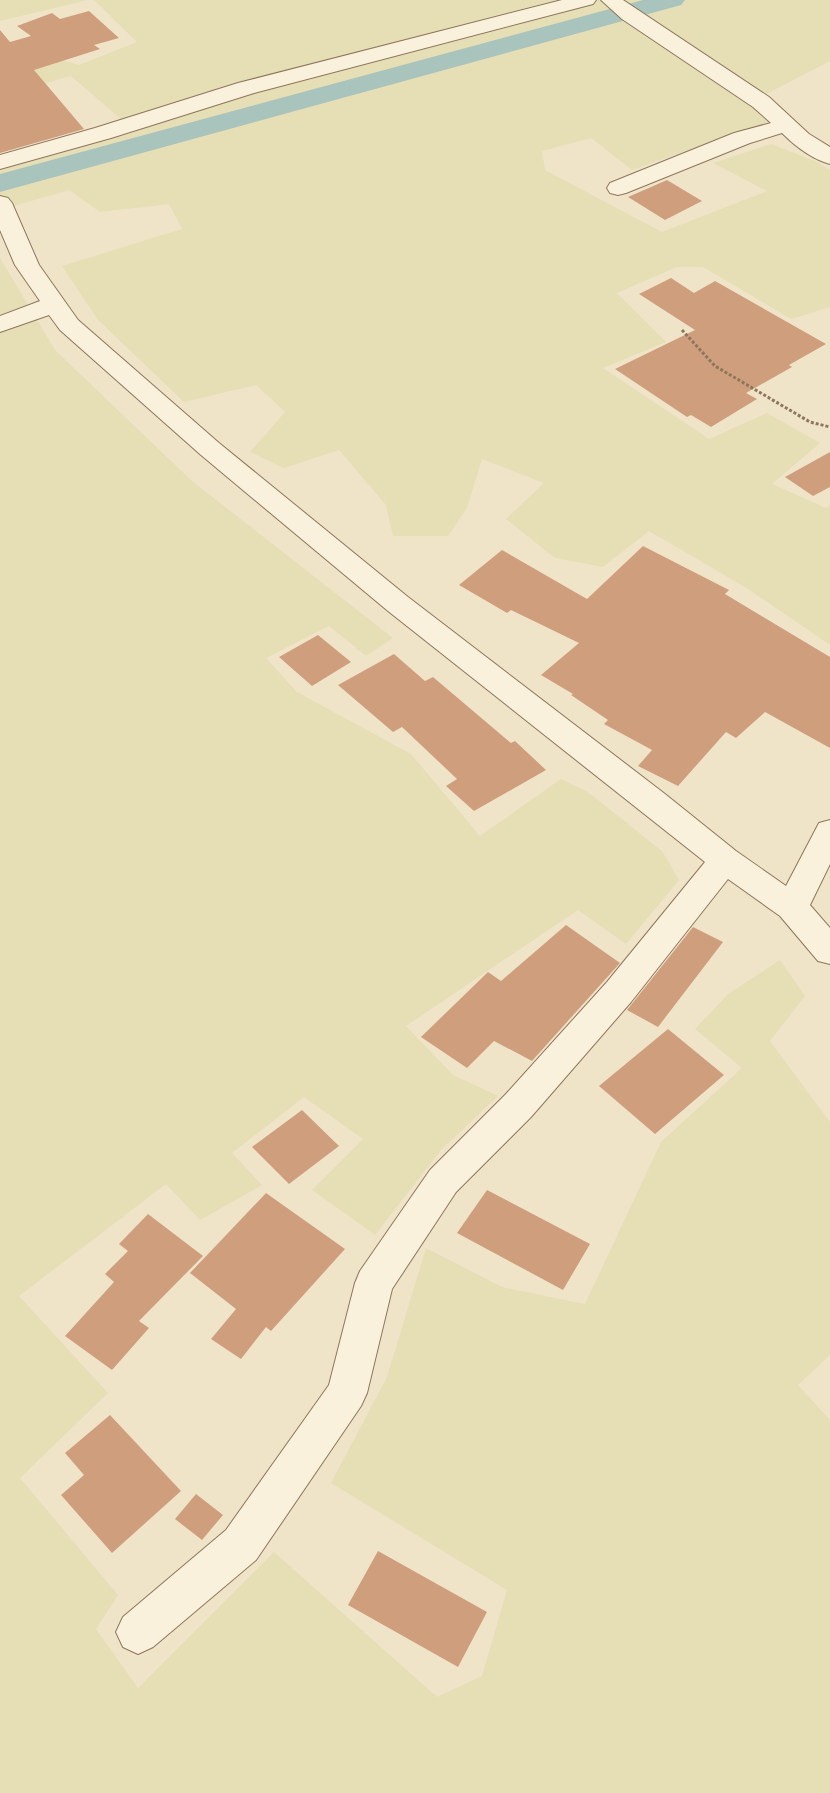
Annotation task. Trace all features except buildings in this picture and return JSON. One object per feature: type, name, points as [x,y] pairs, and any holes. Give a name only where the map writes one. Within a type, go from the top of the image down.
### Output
[{"type":"street","points":[[0,162],[103,134],[246,88],[586,0]]},
{"type":"street","points":[[618,6],[761,102],[801,139],[830,157]]},
{"type":"street","points":[[618,188],[742,138],[786,125]]},
{"type":"street","points":[[1,204],[27,265],[69,325],[210,449],[398,604],[654,802],[725,860],[792,907],[830,951]]},
{"type":"street","points":[[0,325],[55,304]]},
{"type":"street","points":[[792,907],[830,832]]},
{"type":"street","points":[[138,1632],[241,1545],[347,1393],[374,1283],[443,1181],[518,1106],[620,992],[725,860]]},
{"type":"path","points":[[682,330],[715,366],[810,422],[830,427]]},
{"type":"shaded area","points":[[0,0],[88,0],[0,21]]},
{"type":"shaded area","points":[[94,0],[830,0],[830,61],[749,103],[770,122],[632,170],[591,138],[542,151],[545,170],[662,232],[767,191],[713,163],[771,144],[815,161],[830,170],[830,307],[791,319],[703,267],[677,267],[617,293],[666,342],[603,368],[709,439],[767,413],[820,443],[772,484],[826,508],[830,505],[830,645],[748,589],[649,531],[603,567],[555,558],[506,519],[544,483],[482,459],[467,508],[448,536],[393,536],[386,505],[339,450],[284,468],[250,452],[285,412],[256,385],[184,402],[98,320],[62,266],[182,229],[169,204],[100,212],[69,190],[0,210],[0,170],[136,132],[71,76],[0,97],[39,53],[79,65],[137,42]]},
{"type":"shaded area","points":[[0,258],[55,350],[192,481],[393,638],[366,656],[329,626],[266,658],[297,692],[411,754],[480,836],[561,779],[588,792],[662,851],[679,880],[626,944],[578,910],[406,1026],[453,1075],[498,1096],[441,1150],[375,1235],[312,1190],[363,1139],[304,1097],[232,1153],[262,1185],[200,1220],[166,1184],[19,1296],[108,1393],[20,1478],[118,1595],[96,1629],[138,1688],[274,1552],[437,1697],[482,1676],[507,1590],[331,1483],[387,1377],[426,1248],[502,1287],[585,1304],[661,1142],[742,1068],[695,1029],[728,994],[780,960],[805,996],[770,1041],[830,1122],[830,1355],[798,1385],[830,1420],[830,1793],[0,1793]]},
{"type":"waterway","points":[[0,183],[672,0]]}]
